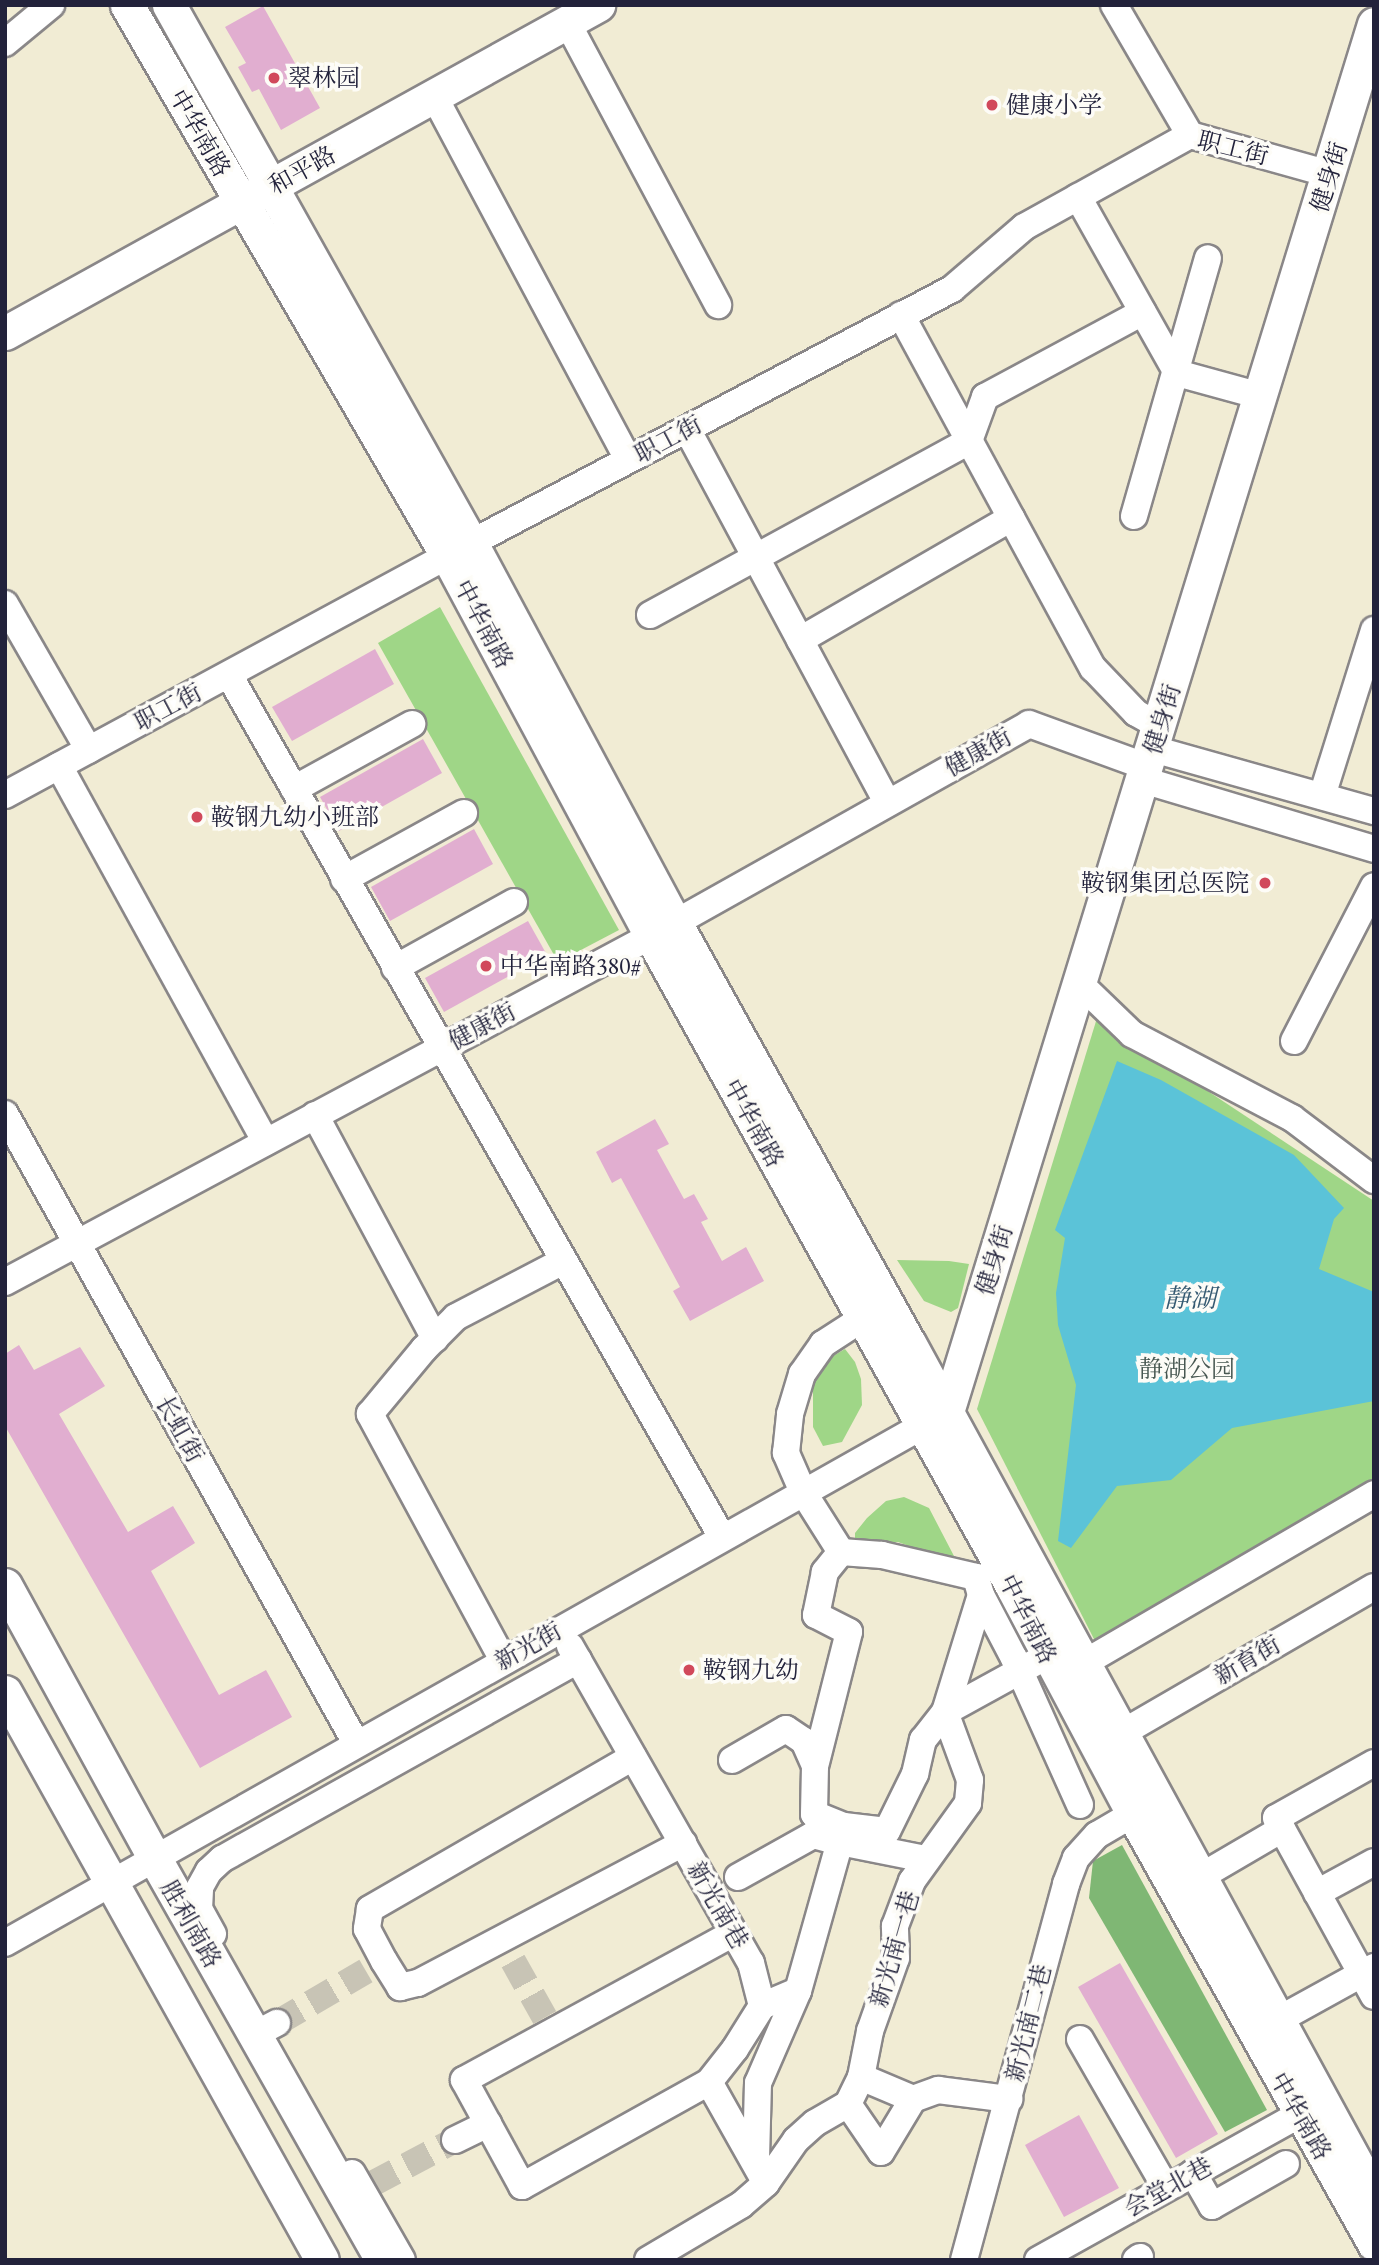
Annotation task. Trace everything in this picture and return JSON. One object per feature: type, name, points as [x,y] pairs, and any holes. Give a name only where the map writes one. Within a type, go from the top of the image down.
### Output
[{"type":"main road","name":"中华南路","points":[[127,5],[240,202],[459,550]]},
{"type":"main road","name":"中华南路","points":[[169,5],[271,187],[459,550],[663,930],[863,1318],[935,1418]]},
{"type":"main road","name":"和平路","points":[[5,333],[598,5]]},
{"type":"main road","name":"健身街","points":[[935,1418],[1080,984],[1374,24]]},
{"type":"main road","name":"中华南路","points":[[663,930],[909,1343],[935,1418],[1012,1586],[1033,1664],[1133,1814],[1374,2244]]},
{"type":"main road","points":[[935,1418],[1084,1663],[1278,2020],[1365,2159],[1374,2196]]},
{"type":"main road","name":"胜利南路","points":[[5,1585],[154,1857],[266,2028],[360,2191],[382,2260]]},
{"type":"main road","name":"胜利南路","points":[[5,1692],[322,2260]]},
{"type":"street","points":[[5,43],[51,5]]},
{"type":"street","points":[[1114,5],[1190,135]]},
{"type":"street","points":[[567,22],[718,305]]},
{"type":"street","points":[[434,96],[628,460]]},
{"type":"street","name":"职工街","points":[[5,795],[459,550],[952,289],[1024,227],[1190,135],[1330,174]]},
{"type":"street","points":[[1078,197],[1177,373],[1261,396]]},
{"type":"street","points":[[1134,516],[1208,258]]},
{"type":"street","points":[[650,615],[970,441],[985,397],[1143,312]]},
{"type":"street","points":[[901,316],[1093,668],[1136,713],[1151,755],[1374,849]]},
{"type":"street","points":[[687,429],[887,802]]},
{"type":"street","points":[[800,640],[1011,518]]},
{"type":"street","points":[[5,604],[89,750]]},
{"type":"street","points":[[1322,796],[1374,630]]},
{"type":"street","points":[[229,675],[722,1537]]},
{"type":"street","points":[[294,789],[412,723]]},
{"type":"street","name":"健康街","points":[[5,1282],[663,930],[1029,724],[1151,755]]},
{"type":"street","points":[[1151,755],[1374,811]]},
{"type":"street","points":[[59,766],[266,1142]]},
{"type":"street","points":[[344,879],[464,813]]},
{"type":"street","points":[[1294,1041],[1374,886]]},
{"type":"street","points":[[395,968],[514,902]]},
{"type":"street","points":[[1080,984],[1132,1034],[1292,1118],[1374,1180]]},
{"type":"street","name":"长虹街","points":[[5,1114],[356,1743]]},
{"type":"street","points":[[314,1115],[435,1339]]},
{"type":"street","points":[[503,1660],[370,1414],[456,1317],[563,1261]]},
{"type":"street","points":[[841,1552],[803,1492],[786,1453],[790,1414],[802,1374],[823,1343],[863,1318]]},
{"type":"street","name":"新光街","points":[[5,1943],[935,1418]]},
{"type":"street","points":[[1084,1663],[1374,1494]]},
{"type":"street","points":[[841,1552],[895,1557],[976,1577],[981,1595],[1033,1664],[1080,1805]]},
{"type":"street","points":[[841,1552],[825,1572],[816,1615],[849,1632],[815,1766],[814,1814],[844,1826],[887,1830],[915,1774],[923,1740],[945,1712],[981,1595]]},
{"type":"street","name":"新育街","points":[[1122,1733],[1374,1587]]},
{"type":"street","name":"新光南巷","points":[[560,1628],[751,1964],[762,2006]]},
{"type":"street","points":[[266,2028],[199,1909],[200,1887],[209,1871],[222,1859],[578,1660]]},
{"type":"street","points":[[945,1712],[1033,1664]]},
{"type":"street","name":"新光南一巷","points":[[848,2104],[862,2077],[870,2031],[896,1958],[895,1926],[912,1881],[925,1859],[968,1803],[970,1780],[945,1712]]},
{"type":"street","points":[[732,1760],[786,1728],[804,1741],[815,1766]]},
{"type":"street","points":[[633,1756],[370,1909],[367,1928],[375,1966],[400,1987],[508,1951],[682,1843]]},
{"type":"street","points":[[1278,2020],[1370,1979],[1317,1893],[1276,1818],[1374,1763]]},
{"type":"street","name":"新光南二巷","points":[[964,2260],[1009,2099],[1046,1950],[1076,1858],[1097,1835],[1133,1814]]},
{"type":"street","points":[[1200,1877],[1282,1829]]},
{"type":"street","points":[[738,1877],[813,1835],[925,1859]]},
{"type":"street","points":[[761,2174],[758,2083],[798,1991],[840,1842]]},
{"type":"street","points":[[1317,1893],[1374,1862]]},
{"type":"street","points":[[734,1933],[548,2025],[464,2080],[522,2186],[709,2082],[735,2049],[762,2006],[798,1991]]},
{"type":"street","points":[[1080,2039],[1166,2188]]},
{"type":"street","points":[[862,2077],[913,2099]]},
{"type":"street","points":[[709,2082],[761,2174]]},
{"type":"street","points":[[648,2260],[741,2205],[761,2174],[796,2140],[815,2123],[848,2104],[881,2152],[913,2099],[938,2090],[1009,2099]]},
{"type":"street","name":"会堂北巷","points":[[1038,2260],[1300,2114]]},
{"type":"street","points":[[455,2140],[488,2124]]},
{"type":"street","points":[[1193,2173],[1212,2206],[1286,2164]]},
{"type":"street","points":[[360,2191],[402,2260]]},
{"type":"green space","points":[[440,607],[619,930],[558,962],[378,643]]},
{"type":"green space","name":"静湖公园","points":[[1097,1018],[1374,1201],[1374,1480],[1095,1641],[977,1409]]},
{"type":"green space","points":[[897,1260],[969,1264],[958,1308],[951,1312],[924,1301]]},
{"type":"green space","points":[[845,1349],[855,1362],[861,1379],[862,1405],[842,1442],[823,1446],[813,1427],[813,1385],[828,1359]]},
{"type":"green space","points":[[904,1497],[929,1508],[954,1556],[945,1559],[898,1542],[855,1546],[855,1533],[867,1518],[886,1501]]},
{"type":"green space","points":[[1122,1845],[1267,2110],[1225,2132],[1089,1898],[1093,1861]]},
{"type":"water","name":"静湖","points":[[1117,1061],[1161,1080],[1294,1155],[1344,1208],[1334,1219],[1319,1269],[1374,1292],[1374,1401],[1232,1428],[1171,1480],[1117,1486],[1071,1548],[1058,1541],[1076,1385],[1058,1325],[1056,1293],[1065,1238],[1055,1230]]},
{"type":"building","name":"翠林园","points":[[263,6],[320,108],[281,130],[259,89],[252,92],[238,67],[246,63],[225,27]]},
{"type":"building","points":[[375,649],[394,684],[292,741],[272,707]]},
{"type":"building","points":[[423,739],[442,773],[339,831],[320,797]]},
{"type":"building","points":[[474,829],[493,864],[390,921],[371,887]]},
{"type":"building","name":"中华南路380#","points":[[528,921],[547,955],[444,1012],[425,978]]},
{"type":"building","points":[[655,1119],[669,1144],[657,1150],[684,1199],[694,1194],[708,1219],[701,1222],[722,1261],[746,1247],[764,1281],[690,1321],[673,1291],[680,1287],[621,1178],[612,1183],[596,1152]]},
{"type":"building","points":[[19,1345],[34,1370],[80,1347],[105,1386],[59,1414],[128,1532],[173,1506],[195,1543],[151,1571],[219,1695],[266,1670],[292,1717],[200,1768],[5,1426],[5,1354]]},
{"type":"building","points":[[1120,1963],[1218,2134],[1176,2158],[1078,1987]]},
{"type":"building","points":[[1079,2115],[1119,2188],[1064,2217],[1025,2145]]},
{"type":"tunnel","points":[[513,1961],[545,2018]]},
{"type":"tunnel","points":[[277,2023],[366,1971]]},
{"type":"tunnel","points":[[372,2184],[455,2140]]},
{"type":"place","name":"翠林园","points":[[274,78]]},
{"type":"place","name":"健康小学","points":[[992,105]]},
{"type":"place","name":"鞍钢九幼小班部","points":[[197,817]]},
{"type":"place","name":"鞍钢集团总医院","points":[[1265,883]]},
{"type":"place","name":"中华南路380#","points":[[486,966]]},
{"type":"place","name":"鞍钢九幼","points":[[689,1670]]}]
